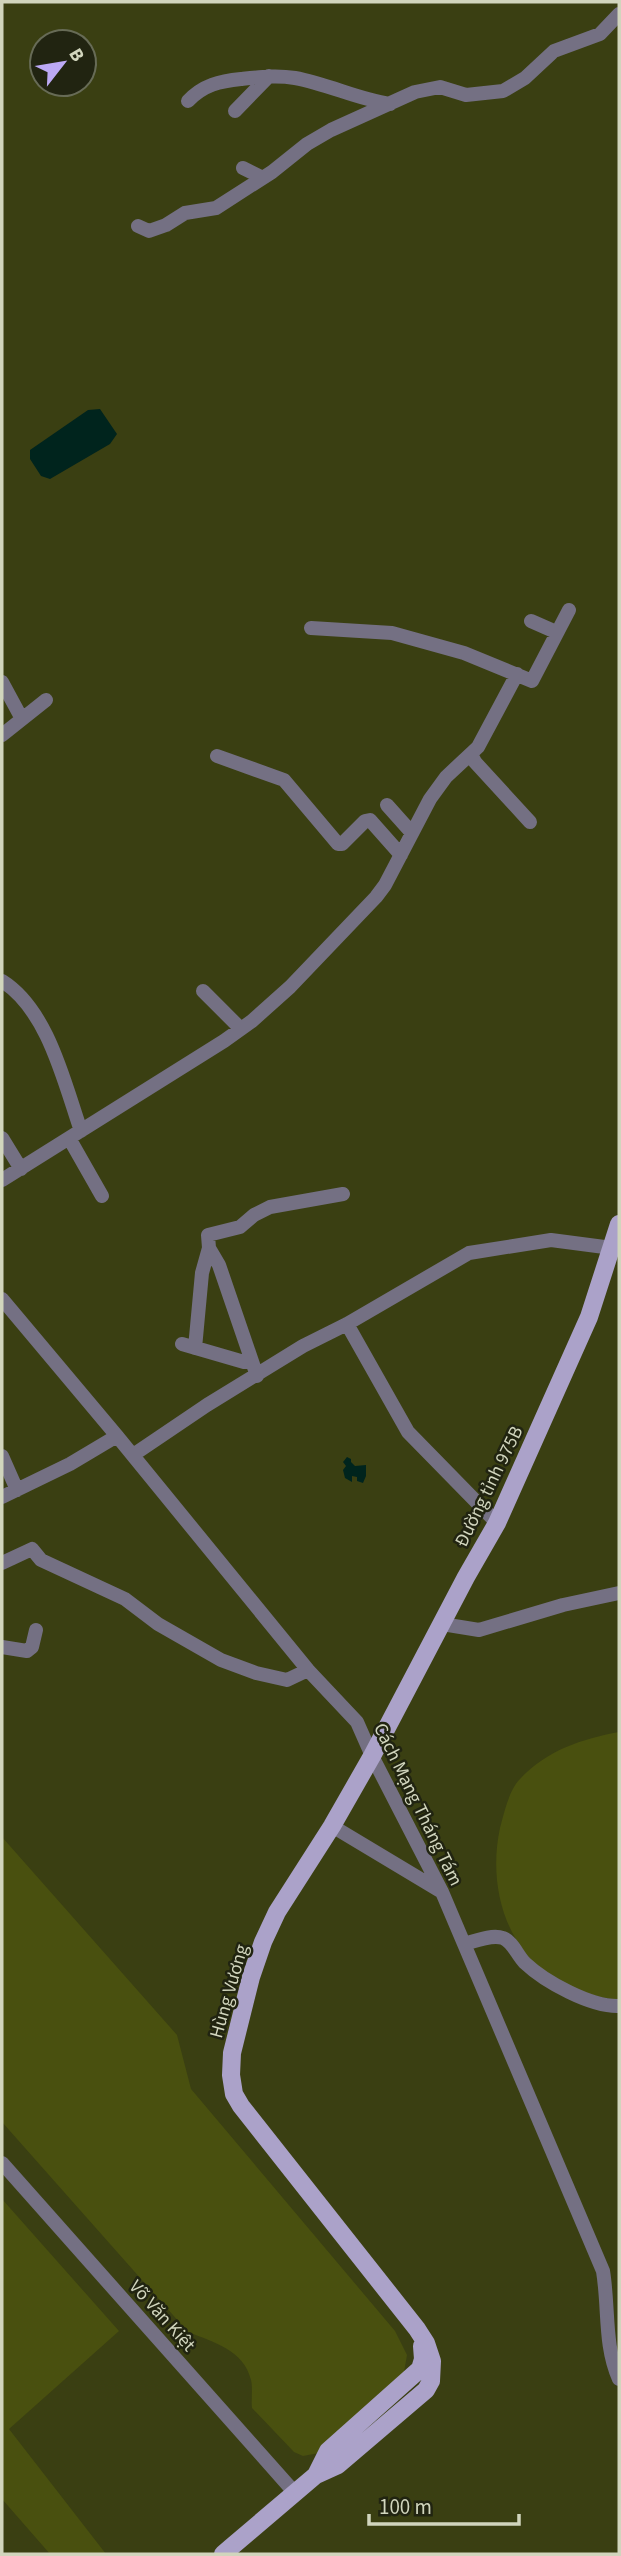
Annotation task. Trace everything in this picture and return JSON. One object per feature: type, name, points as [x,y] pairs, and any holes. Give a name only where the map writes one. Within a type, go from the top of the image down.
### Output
[{"type":"main road","name":"Đường tỉnh 975B","points":[[372,1756],[497,1523],[589,1317],[619,1224]]},
{"type":"main road","name":"Hùng Vương","points":[[223,2554],[316,2475],[328,2451],[411,2379],[419,2369],[423,2350],[417,2329],[241,2106],[232,2085],[235,2035],[263,1942],[277,1912],[332,1826],[372,1756]]},
{"type":"street","points":[[138,226],[149,231],[166,225],[185,213],[216,208],[331,130],[429,88],[440,87],[466,95],[503,91],[526,78],[554,51],[600,34],[619,13]]},
{"type":"street","points":[[188,101],[202,88],[214,83],[269,76],[298,79],[363,99],[393,104]]},
{"type":"street","points":[[235,111],[269,76]]},
{"type":"street","points":[[243,168],[263,178]]},
{"type":"street","points":[[310,628],[392,633],[464,653],[532,681],[569,610]]},
{"type":"street","points":[[531,621],[556,632]]},
{"type":"street","points":[[2,1180],[240,1029],[290,987],[376,897],[438,786],[471,754],[491,726],[517,674]]},
{"type":"street","points":[[2,682],[22,719]]},
{"type":"street","points":[[2,735],[46,700]]},
{"type":"street","points":[[471,754],[475,762],[530,822]]},
{"type":"street","points":[[217,756],[284,780],[338,844],[342,844],[365,821],[370,820],[401,855]]},
{"type":"street","points":[[387,805],[412,833]]},
{"type":"street","points":[[2,981],[23,999],[54,1051],[75,1134],[102,1196]]},
{"type":"street","points":[[203,992],[240,1029]]},
{"type":"street","points":[[2,1138],[20,1168]]},
{"type":"street","points":[[251,1362],[189,1346],[209,1248],[208,1235],[240,1227],[254,1215],[270,1207],[344,1194]]},
{"type":"street","points":[[133,1455],[207,1405],[303,1346],[347,1324],[469,1253],[551,1240],[612,1248]]},
{"type":"street","points":[[209,1248],[219,1265],[257,1376]]},
{"type":"street","name":"Cách Mạng Tháng Tám","points":[[4,1304],[133,1455],[307,1670],[357,1722],[442,1892],[603,2271],[607,2290],[610,2352],[619,2379]]},
{"type":"street","points":[[347,1324],[408,1432],[497,1523]]},
{"type":"street","points":[[2,1497],[70,1464],[117,1436]]},
{"type":"street","points":[[2,1457],[17,1490]]},
{"type":"street","points":[[2,1563],[32,1549],[41,1560],[125,1599],[159,1624],[221,1660],[256,1673],[287,1680],[307,1670]]},
{"type":"street","points":[[442,1624],[479,1630],[550,1608],[619,1593]]},
{"type":"street","points":[[2,1647],[27,1651],[33,1647],[36,1630]]},
{"type":"street","points":[[332,1826],[442,1892]]},
{"type":"street","points":[[464,1944],[502,1938],[524,1962],[550,1982],[585,1999],[611,2007],[619,2006]]},
{"type":"street","name":"Võ Văn Kiệt","points":[[2,2162],[295,2493]]},
{"type":"green space","points":[[619,1732],[619,2000],[569,1987],[537,1966],[512,1932],[504,1912],[496,1870],[500,1828],[505,1809],[520,1779],[553,1753],[592,1738]]},
{"type":"green space","points":[[2,1837],[177,2035],[191,2089],[395,2331],[407,2355],[404,2372],[319,2453],[303,2456],[294,2452],[252,2408],[251,2380],[242,2361],[226,2348],[188,2332],[2,2122]]},
{"type":"green space","points":[[2,2199],[119,2331],[9,2429],[106,2554],[50,2554],[2,2499]]},
{"type":"water","points":[[100,409],[117,434],[110,444],[50,479],[41,476],[30,459],[30,450],[88,410]]},
{"type":"water","points":[[347,1457],[355,1466],[366,1465],[363,1483],[357,1481],[357,1477],[352,1476],[352,1482],[345,1478],[343,1470],[346,1466],[343,1462]]}]
